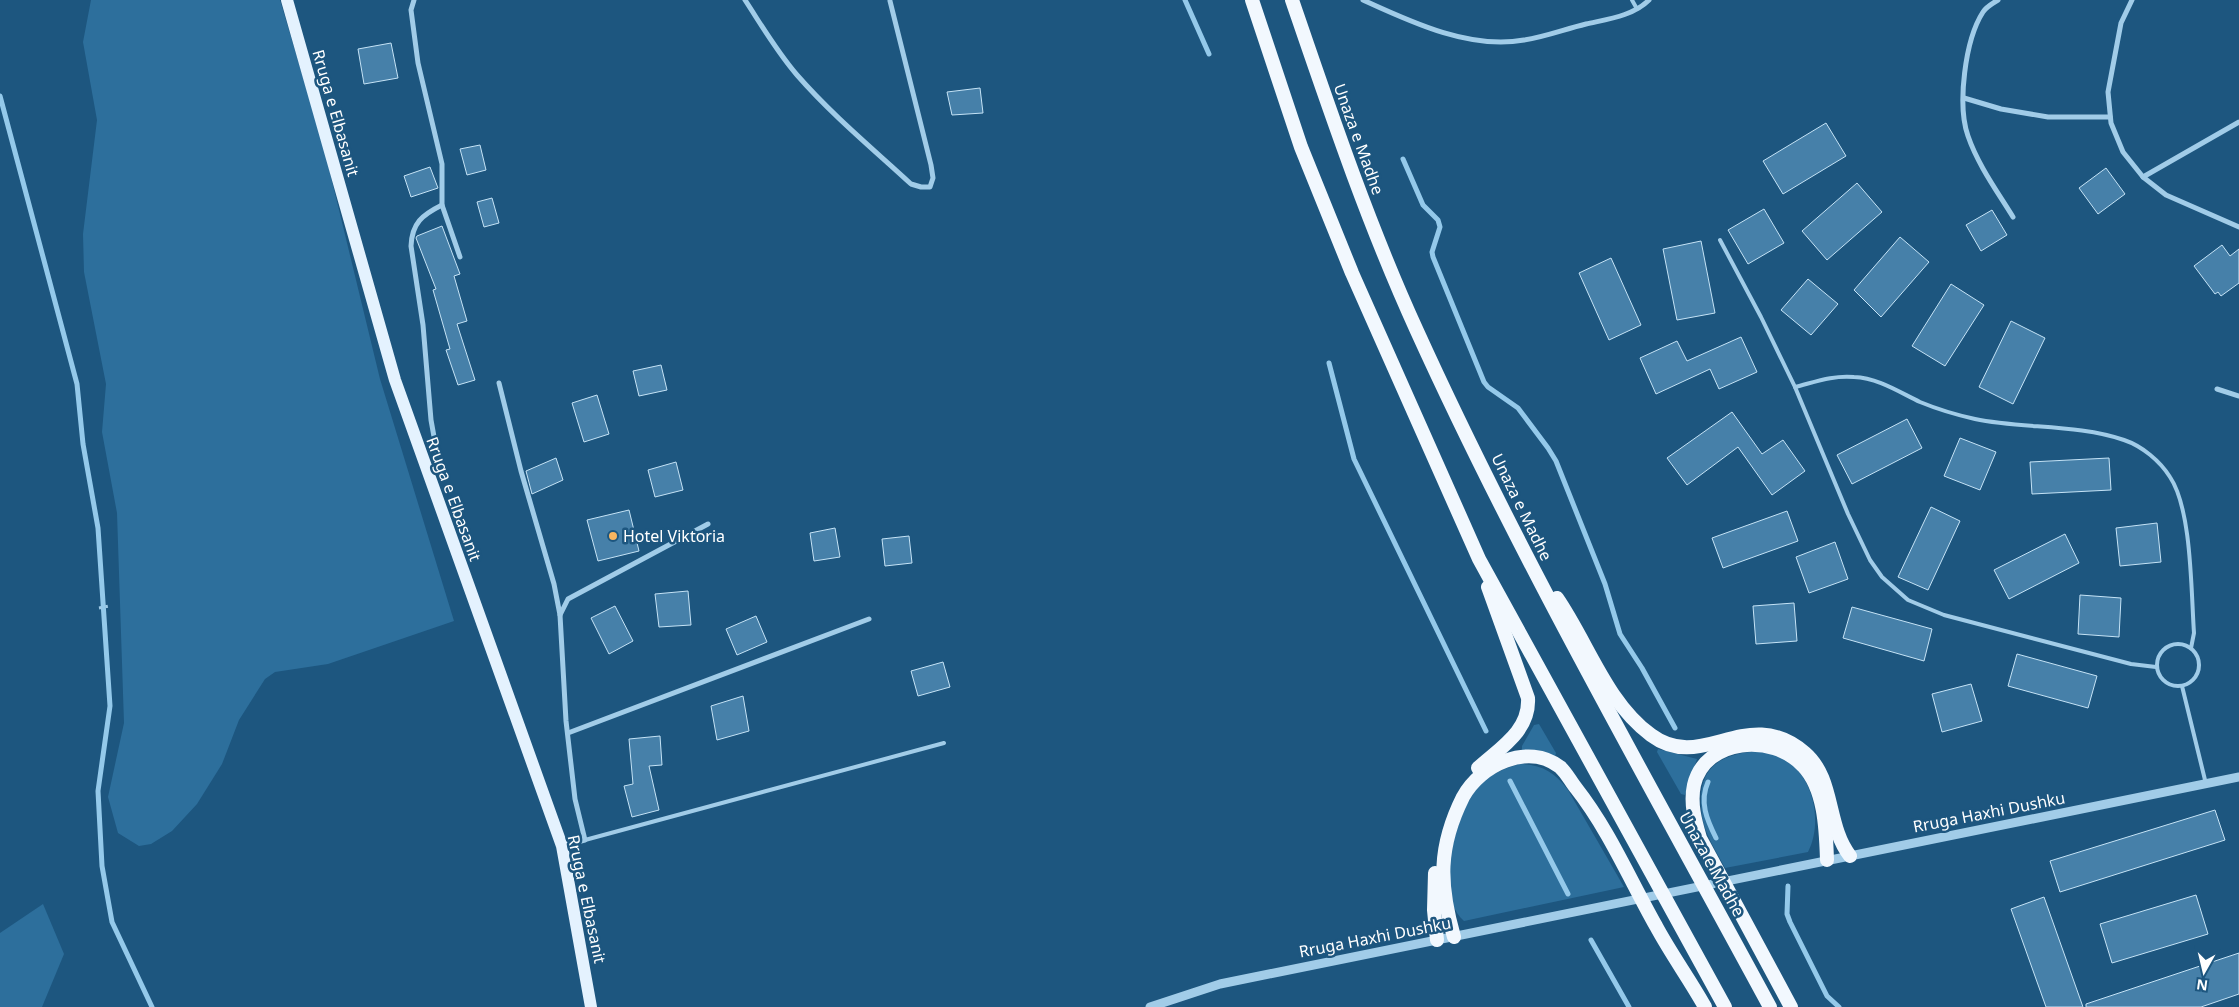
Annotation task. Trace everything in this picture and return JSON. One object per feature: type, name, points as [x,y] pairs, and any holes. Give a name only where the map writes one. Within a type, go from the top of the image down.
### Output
[{"type":"highway","points":[[1252,0],[1301,147],[1352,273],[1479,558],[1724,1007]]},
{"type":"highway","name":"Unaza e Madhe","points":[[1292,0],[1347,160],[1416,329],[1515,538],[1770,1007]]},
{"type":"highway","points":[[1515,538],[1570,616],[1602,675],[1626,712],[1642,728],[1658,740],[1674,746],[1687,748],[1705,746],[1736,735],[1754,733],[1769,735],[1796,746],[1807,755],[1822,778],[1838,835],[1850,856]]},
{"type":"highway","points":[[1437,940],[1434,885],[1436,858],[1439,841],[1455,796],[1472,774],[1518,731],[1529,712],[1528,698],[1493,604],[1479,558]]},
{"type":"highway","points":[[1791,1007],[1700,838],[1694,817],[1692,798],[1694,784],[1702,766],[1722,750],[1755,744],[1773,746],[1803,766],[1813,782],[1819,798],[1826,840],[1827,860]]},
{"type":"highway","points":[[1454,937],[1446,907],[1443,870],[1445,850],[1456,811],[1472,786],[1494,766],[1511,758],[1528,756],[1544,760],[1560,767],[1591,807],[1657,928],[1705,1007]]},
{"type":"main road","name":"Rruga e Elbasanit","points":[[287,0],[395,380],[562,846],[590,1007]]},
{"type":"street","points":[[414,0],[411,10],[418,63],[442,164],[442,205],[460,257]]},
{"type":"street","points":[[745,0],[774,46],[797,76],[912,184],[930,187],[933,178],[931,165],[890,1]]},
{"type":"street","points":[[1363,0],[1438,32],[1473,40],[1492,41],[1523,41],[1629,14],[1649,0]]},
{"type":"street","points":[[1998,0],[1984,10],[1969,48],[1964,118],[1968,136],[1985,173],[2013,217]]},
{"type":"street","points":[[2132,0],[2121,22],[2108,92],[2110,117],[2122,152],[2143,176],[2166,195],[2239,227]]},
{"type":"street","points":[[1964,98],[2001,108],[2048,116],[2110,117]]},
{"type":"street","points":[[2143,176],[2239,122]]},
{"type":"street","points":[[430,480],[436,469],[438,459],[431,420],[423,326],[411,246],[416,222],[422,216],[442,205]]},
{"type":"street","points":[[499,383],[521,471],[554,584],[560,615],[568,733],[575,799],[586,840],[562,846]]},
{"type":"street","points":[[2217,389],[2239,396]]},
{"type":"street","points":[[560,615],[568,599],[708,524]]},
{"type":"street","points":[[568,733],[869,619]]},
{"type":"street","name":"Rruga Haxhi Dushku","points":[[1150,1007],[1220,984],[2239,777]]},
{"type":"lane","points":[[1632,0],[1637,9]]},
{"type":"lane","points":[[1720,240],[1795,387],[1870,560],[1882,576],[1908,600],[1944,615],[2131,664],[2156,667]]},
{"type":"lane","points":[[1795,387],[1832,376],[1874,380],[1922,402],[1974,418],[2046,426],[2108,436],[2124,440],[2140,448],[2153,458],[2170,477],[2180,494],[2185,515],[2194,633],[2191,648]]},
{"type":"lane","points":[[2178,644],[2191,648],[2198,659],[2199,666],[2194,679],[2182,686],[2175,686],[2162,680],[2156,667],[2157,660],[2165,648],[2178,644]]},
{"type":"lane","points":[[2182,686],[2206,784]]},
{"type":"lane","points":[[586,840],[944,743]]},
{"type":"path","points":[[99,608],[110,606]]},
{"type":"shaded area","points":[[91,0],[280,0],[324,148],[380,379],[454,621],[328,664],[275,672],[265,679],[239,720],[222,764],[197,804],[172,831],[151,844],[139,846],[118,833],[108,797],[124,723],[117,513],[102,432],[106,384],[84,272],[83,234],[97,120],[83,42]]},
{"type":"shaded area","points":[[1539,724],[1556,753],[1555,757],[1522,750],[1522,746],[1534,725]]},
{"type":"shaded area","points":[[1658,749],[1697,759],[1685,795],[1681,794],[1657,752]]},
{"type":"shaded area","points":[[1760,751],[1783,758],[1796,768],[1803,778],[1813,802],[1815,828],[1813,840],[1808,852],[1725,868],[1710,841],[1704,824],[1701,801],[1705,777],[1718,762],[1737,754]]},
{"type":"shaded area","points":[[1519,764],[1541,767],[1558,778],[1568,790],[1624,887],[1464,921],[1455,909],[1450,893],[1451,854],[1456,833],[1470,798],[1479,786],[1492,775]]},
{"type":"shaded area","points":[[43,904],[64,954],[42,1007],[0,1007],[0,933]]},
{"type":"building","points":[[391,43],[398,78],[364,84],[358,49]]},
{"type":"building","points":[[980,88],[983,113],[952,115],[947,92]]},
{"type":"building","points":[[1826,123],[1846,156],[1783,194],[1763,161]]},
{"type":"building","points":[[480,145],[486,170],[467,175],[460,149]]},
{"type":"building","points":[[430,167],[438,188],[411,197],[404,176]]},
{"type":"building","points":[[2106,168],[2125,194],[2098,214],[2079,188]]},
{"type":"building","points":[[1857,183],[1882,212],[1827,260],[1802,231]]},
{"type":"building","points":[[492,198],[499,223],[484,227],[477,202]]},
{"type":"building","points":[[1764,209],[1784,243],[1748,264],[1728,230]]},
{"type":"building","points":[[1992,210],[2007,235],[1981,251],[1966,225]]},
{"type":"building","points":[[442,226],[460,274],[454,276],[467,321],[457,324],[475,380],[458,385],[446,350],[450,349],[433,290],[436,289],[416,238]]},
{"type":"building","points":[[1900,237],[1929,262],[1881,317],[1854,290]]},
{"type":"building","points":[[1701,241],[1715,313],[1677,320],[1663,249]]},
{"type":"building","points":[[2222,245],[2230,256],[2239,249],[2239,283],[2221,296],[2218,292],[2215,294],[2194,266]]},
{"type":"building","points":[[1611,258],[1641,325],[1609,340],[1579,273]]},
{"type":"building","points":[[1808,279],[1838,304],[1811,335],[1781,310]]},
{"type":"building","points":[[1951,284],[1984,305],[1945,366],[1912,346]]},
{"type":"building","points":[[2011,321],[2045,338],[2013,404],[1979,387]]},
{"type":"building","points":[[1741,337],[1757,372],[1719,389],[1710,369],[1656,394],[1640,358],[1677,341],[1687,361]]},
{"type":"building","points":[[661,365],[667,390],[639,396],[633,371]]},
{"type":"building","points":[[597,395],[609,434],[584,442],[572,403]]},
{"type":"building","points":[[1732,412],[1762,454],[1783,440],[1805,471],[1772,495],[1738,447],[1687,485],[1667,458]]},
{"type":"building","points":[[1907,419],[1922,448],[1852,484],[1837,455]]},
{"type":"building","points":[[1960,438],[1996,452],[1980,490],[1944,476]]},
{"type":"building","points":[[556,458],[563,480],[532,494],[526,471]]},
{"type":"building","points":[[2109,458],[2111,490],[2032,494],[2030,462]]},
{"type":"building","points":[[676,462],[683,490],[655,497],[648,470]]},
{"type":"building","points":[[1931,507],[1960,521],[1928,590],[1898,577]]},
{"type":"building","name":"Hotel Viktoria","points":[[629,510],[639,551],[598,561],[587,520]]},
{"type":"building","points":[[1787,511],[1798,541],[1723,568],[1712,538]]},
{"type":"building","points":[[2157,523],[2161,562],[2120,566],[2116,528]]},
{"type":"building","points":[[835,528],[840,557],[814,561],[810,533]]},
{"type":"building","points":[[2065,534],[2079,563],[2009,599],[1994,570]]},
{"type":"building","points":[[909,536],[912,563],[885,566],[882,539]]},
{"type":"building","points":[[1835,542],[1848,579],[1809,593],[1796,557]]},
{"type":"building","points":[[688,591],[691,625],[659,627],[655,594]]},
{"type":"building","points":[[2080,595],[2121,598],[2119,637],[2078,634]]},
{"type":"building","points":[[1794,603],[1797,641],[1756,644],[1753,606]]},
{"type":"building","points":[[615,606],[633,641],[609,654],[591,618]]},
{"type":"building","points":[[1852,607],[1932,629],[1924,661],[1843,638]]},
{"type":"building","points":[[756,616],[767,642],[737,655],[726,629]]},
{"type":"building","points":[[2017,654],[2097,676],[2088,708],[2008,686]]},
{"type":"building","points":[[943,662],[950,687],[918,696],[911,671]]},
{"type":"building","points":[[1971,684],[1982,721],[1942,732],[1932,694]]},
{"type":"building","points":[[743,696],[749,731],[717,740],[711,706]]},
{"type":"building","points":[[660,736],[662,765],[649,766],[659,810],[632,817],[624,786],[633,784],[629,739]]},
{"type":"building","points":[[2215,810],[2225,840],[2060,892],[2050,861]]},
{"type":"building","points":[[2196,895],[2208,934],[2112,963],[2100,924]]},
{"type":"building","points":[[2044,897],[2083,1007],[2046,1007],[2011,909]]},
{"type":"building","points":[[2239,953],[2239,994],[2201,1007],[2086,1007],[2086,1004]]},
{"type":"waterway","points":[[1185,0],[1209,54]]},
{"type":"waterway","points":[[0,96],[77,384],[83,444],[98,528],[110,706],[98,791],[102,866],[112,922],[152,1007]]},
{"type":"waterway","points":[[1403,159],[1423,205],[1438,220],[1440,227],[1432,252],[1433,257],[1484,382],[1488,387],[1518,408],[1556,461],[1605,584],[1620,634],[1642,668],[1675,728]]},
{"type":"waterway","points":[[1329,363],[1354,459],[1486,731]]},
{"type":"waterway","points":[[1510,781],[1568,894]]},
{"type":"waterway","points":[[1708,782],[1705,789],[1704,804],[1707,818],[1716,838]]},
{"type":"waterway","points":[[1788,886],[1787,914],[1790,922],[1827,996],[1839,1007]]},
{"type":"waterway","points":[[1591,940],[1629,1007]]},
{"type":"place","name":"Hotel Viktoria","points":[[613,536]]}]
